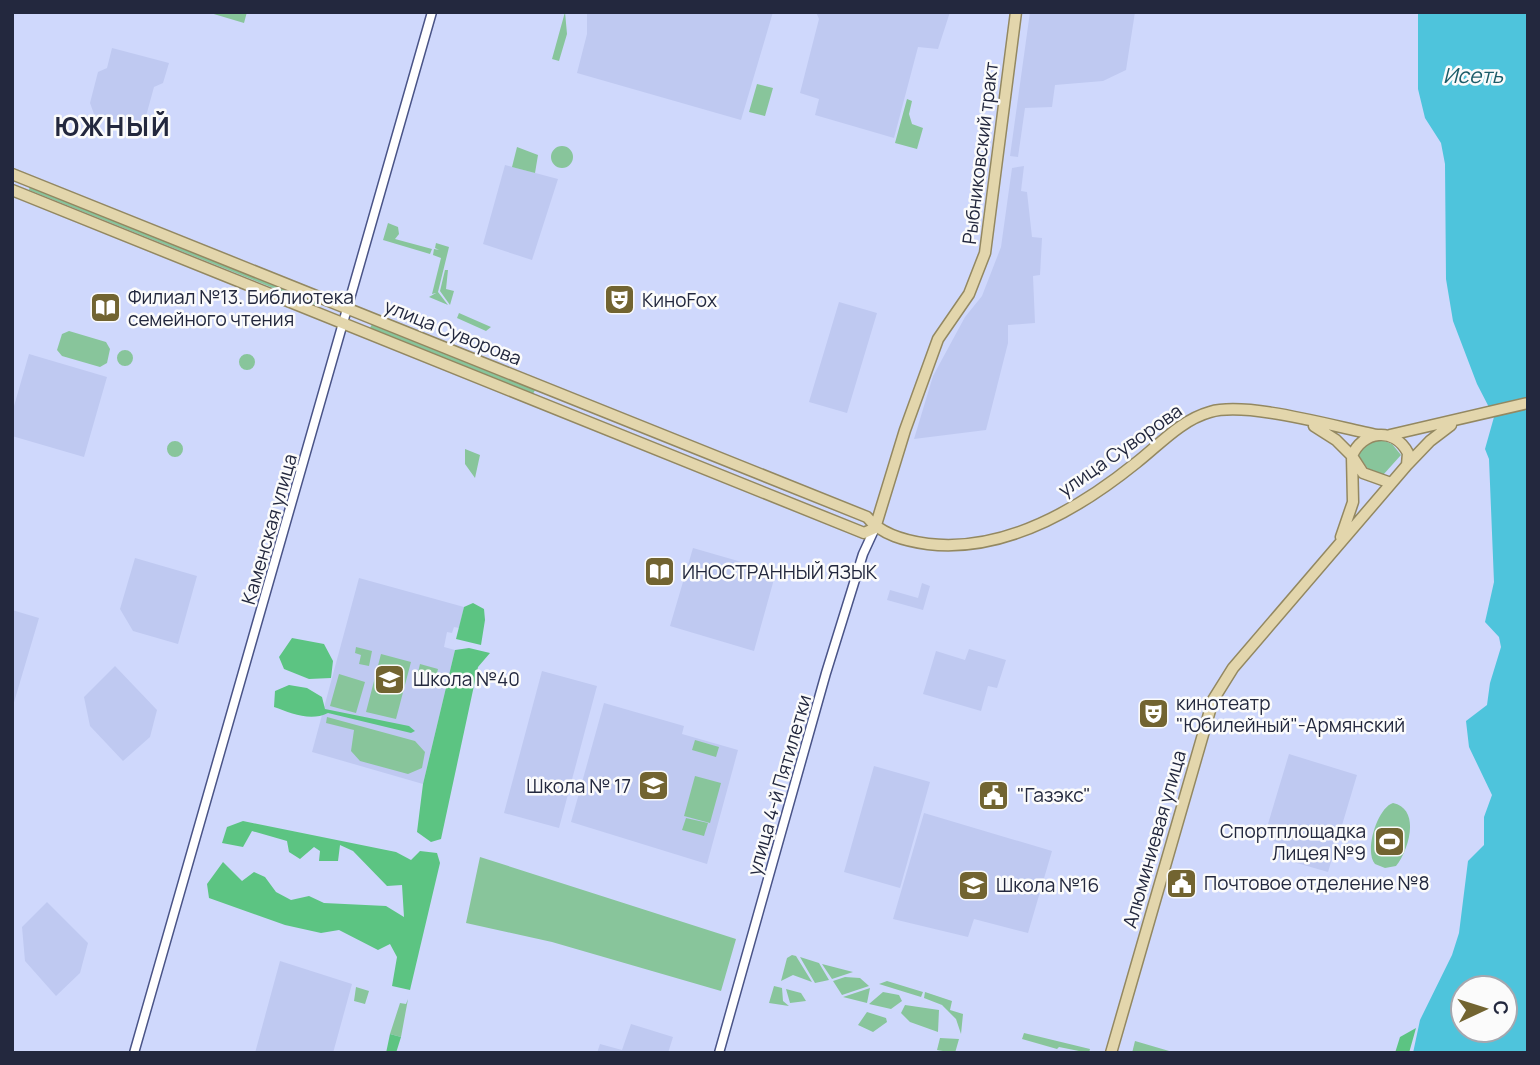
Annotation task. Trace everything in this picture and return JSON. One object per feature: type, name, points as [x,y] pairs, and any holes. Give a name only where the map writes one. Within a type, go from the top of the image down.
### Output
[{"type":"main road","name":"Рыбниковский тракт","points":[[875,528],[905,430],[938,339],[969,294],[985,253],[1016,12]]},
{"type":"main road","name":"улица Суворова","points":[[12,174],[867,517],[875,528],[904,539],[938,545],[987,541],[1016,534],[1091,496],[1182,425],[1203,414],[1238,409],[1382,435]]},
{"type":"main road","name":"улица Суворова","points":[[12,190],[864,533],[875,528]]},
{"type":"main road","points":[[1333,550],[1350,516],[1353,502],[1352,456],[1358,443],[1382,435],[1528,403]]},
{"type":"main road","points":[[1333,550],[1437,435],[1473,416]]},
{"type":"main road","points":[[1308,422],[1336,440],[1352,456],[1363,473],[1391,483]]},
{"type":"main road","points":[[1382,435],[1403,445],[1408,453],[1408,465]]},
{"type":"main road","name":"Алюминиевая улица","points":[[1111,1053],[1213,700],[1234,667],[1333,550]]},
{"type":"street","name":"Каменская улица","points":[[134,1053],[432,12]]},
{"type":"street","name":"улица 4-й Пятилетки","points":[[719,1053],[826,673],[863,554],[875,528]]},
{"type":"shaded area","points":[[587,12],[773,12],[741,120],[577,73],[587,34]]},
{"type":"shaded area","points":[[816,12],[950,12],[938,49],[918,47],[894,138],[815,115],[819,99],[800,93],[819,19]]},
{"type":"shaded area","points":[[1030,12],[1135,12],[1126,70],[1103,81],[1055,85],[1052,107],[1025,108],[1018,157],[1010,156]]},
{"type":"shaded area","points":[[112,48],[169,63],[163,83],[154,87],[143,127],[94,114],[90,103],[98,72],[107,68]]},
{"type":"shaded area","points":[[505,165],[558,179],[532,260],[483,244]]},
{"type":"shaded area","points":[[1024,166],[1021,191],[1027,192],[1032,237],[1042,238],[1040,275],[1033,276],[1035,323],[1008,325],[1008,343],[986,430],[914,439],[933,376],[965,317],[982,296],[1001,247],[1012,168]]},
{"type":"shaded area","points":[[839,302],[877,313],[847,413],[809,402]]},
{"type":"shaded area","points":[[29,354],[107,377],[84,457],[12,436],[12,413]]},
{"type":"shaded area","points":[[693,548],[776,572],[754,651],[670,626]]},
{"type":"shaded area","points":[[135,558],[197,576],[178,644],[133,631],[120,609]]},
{"type":"shaded area","name":"Школа №40","points":[[359,578],[464,607],[459,628],[454,627],[452,633],[447,632],[444,647],[455,650],[423,784],[312,752]]},
{"type":"shaded area","points":[[922,583],[930,586],[923,610],[887,600],[890,590],[918,598]]},
{"type":"shaded area","points":[[12,610],[39,618],[12,709]]},
{"type":"shaded area","points":[[969,649],[1006,660],[997,688],[988,686],[981,711],[923,694],[936,651],[965,660]]},
{"type":"shaded area","points":[[115,666],[157,710],[150,737],[123,761],[90,726],[84,697]]},
{"type":"shaded area","points":[[542,671],[597,686],[559,828],[504,813]]},
{"type":"shaded area","name":"Школа № 17","points":[[604,703],[684,726],[682,734],[738,750],[707,864],[571,822]]},
{"type":"shaded area","points":[[1289,754],[1357,775],[1328,872],[1276,857],[1279,843],[1271,840],[1268,824]]},
{"type":"shaded area","points":[[874,766],[930,782],[900,888],[844,872]]},
{"type":"shaded area","name":"Школа №16","points":[[924,813],[1052,851],[1028,933],[974,919],[968,937],[893,919]]},
{"type":"shaded area","points":[[47,902],[88,943],[80,973],[56,996],[25,961],[22,927]]},
{"type":"shaded area","points":[[280,961],[352,984],[333,1053],[255,1053]]},
{"type":"shaded area","points":[[631,1024],[673,1037],[668,1053],[597,1053],[600,1044],[622,1050]]},
{"type":"green space","points":[[207,12],[247,12],[244,23]]},
{"type":"green space","points":[[565,12],[567,34],[559,61],[552,59]]},
{"type":"green space","points":[[757,84],[773,88],[765,116],[749,112]]},
{"type":"green space","points":[[907,99],[912,101],[909,114],[912,124],[923,128],[917,149],[895,143]]},
{"type":"green space","points":[[562,146],[570,149],[573,157],[570,165],[562,168],[554,165],[551,157],[554,149]]},
{"type":"green space","points":[[517,147],[538,155],[535,173],[512,167]]},
{"type":"green space","points":[[30,185],[320,302],[318,306],[29,190]]},
{"type":"green space","points":[[388,223],[398,227],[399,234],[395,239],[432,249],[430,254],[383,240]]},
{"type":"green space","points":[[436,243],[449,247],[438,292],[448,305],[429,297],[436,293],[432,294],[441,258],[433,255],[434,249],[439,250],[435,248]]},
{"type":"green space","points":[[445,270],[448,270],[446,289],[454,291],[450,305],[440,291]]},
{"type":"green space","points":[[459,313],[491,327],[486,331],[457,318]]},
{"type":"green space","points":[[372,324],[535,390],[533,394],[370,328]]},
{"type":"green space","points":[[69,331],[106,342],[110,349],[107,363],[100,367],[62,356],[57,350],[62,334]]},
{"type":"green space","points":[[125,350],[131,352],[131,364],[125,366],[119,364],[117,358],[119,352]]},
{"type":"green space","points":[[247,354],[253,356],[253,368],[247,370],[241,368],[239,362],[241,356]]},
{"type":"green space","points":[[1382,440],[1392,444],[1401,455],[1383,475],[1368,469],[1359,456],[1367,443]]},
{"type":"green space","points":[[175,441],[181,443],[181,455],[175,457],[169,455],[167,449],[169,443]]},
{"type":"green space","points":[[465,449],[480,455],[475,478],[465,464]]},
{"type":"green space","points":[[473,603],[484,609],[481,645],[456,639],[464,607]]},
{"type":"green space","points":[[292,638],[324,644],[333,661],[331,678],[309,679],[284,669],[279,657]]},
{"type":"green space","points":[[356,647],[372,651],[369,666],[359,664],[361,655],[355,653]]},
{"type":"green space","points":[[469,648],[490,653],[478,667],[441,839],[431,842],[417,832],[423,784],[455,650]]},
{"type":"green space","points":[[381,654],[411,662],[396,719],[366,712]]},
{"type":"green space","points":[[420,664],[438,669],[435,681],[417,676]]},
{"type":"green space","points":[[339,674],[365,682],[356,713],[330,706]]},
{"type":"green space","points":[[289,685],[307,688],[322,697],[325,709],[409,726],[415,731],[411,733],[328,713],[314,717],[301,716],[274,707],[275,691]]},
{"type":"green space","points":[[327,717],[415,741],[425,752],[422,768],[408,774],[360,761],[351,751],[354,730],[326,723]]},
{"type":"green space","points":[[695,740],[719,747],[716,757],[692,750]]},
{"type":"green space","points":[[695,776],[721,783],[710,823],[684,816]]},
{"type":"green space","name":"Спортплощадка Лицея №9","points":[[1393,803],[1407,813],[1410,831],[1401,859],[1396,866],[1385,868],[1375,864],[1372,858],[1372,841],[1377,821]]},
{"type":"green space","points":[[686,818],[708,823],[704,836],[682,830]]},
{"type":"green space","points":[[243,821],[396,852],[411,860],[420,851],[437,853],[440,863],[410,990],[392,986],[397,957],[390,944],[378,950],[339,930],[321,933],[285,925],[209,898],[207,884],[223,862],[242,881],[254,872],[265,877],[276,892],[291,900],[309,896],[324,903],[386,906],[404,917],[402,885],[387,886],[353,851],[340,845],[338,861],[319,861],[320,851],[314,847],[300,859],[289,852],[287,841],[252,831],[243,847],[222,843],[227,827]]},
{"type":"green space","points":[[480,857],[736,939],[721,991],[552,942],[466,923]]},
{"type":"green space","points":[[796,956],[812,982],[793,975],[781,981],[787,958]]},
{"type":"green space","points":[[800,957],[819,963],[829,980],[815,983]]},
{"type":"green space","points":[[822,964],[853,972],[832,979]]},
{"type":"green space","points":[[845,977],[860,978],[869,986],[842,995],[833,981]]},
{"type":"green space","points":[[887,981],[923,992],[921,997],[879,984]]},
{"type":"green space","points":[[774,986],[782,988],[783,1001],[789,1006],[769,1003]]},
{"type":"green space","points":[[356,987],[369,991],[365,1004],[354,1001]]},
{"type":"green space","points":[[870,988],[867,1003],[843,997]]},
{"type":"green space","points":[[786,989],[801,993],[806,1001],[790,1003]]},
{"type":"green space","points":[[883,992],[899,995],[902,1001],[891,1009],[869,1004]]},
{"type":"green space","points":[[925,992],[952,1001],[950,1010],[963,1014],[961,1034],[956,1019],[942,1005],[924,998]]},
{"type":"green space","points":[[408,999],[401,1037],[390,1034],[400,1003],[406,1004]]},
{"type":"green space","points":[[905,1005],[939,1010],[938,1032],[910,1022],[901,1013]]},
{"type":"green space","points":[[867,1012],[886,1018],[887,1022],[873,1032],[858,1025]]},
{"type":"green space","points":[[1416,1028],[1409,1053],[1395,1053],[1400,1037]]},
{"type":"green space","points":[[1024,1033],[1090,1049],[1089,1053],[1059,1047],[1057,1049],[1022,1039]]},
{"type":"green space","points":[[390,1034],[401,1037],[396,1053],[386,1053]]},
{"type":"green space","points":[[940,1038],[959,1039],[955,1053],[937,1050]]},
{"type":"green space","points":[[1135,1041],[1176,1053],[1132,1053]]},
{"type":"water","name":"Исеть","points":[[1418,12],[1528,12],[1528,1053],[1413,1053],[1420,1020],[1452,955],[1459,933],[1468,861],[1484,845],[1484,817],[1492,795],[1469,747],[1466,721],[1487,705],[1490,683],[1501,647],[1499,637],[1485,622],[1494,582],[1489,459],[1485,449],[1494,417],[1477,384],[1453,321],[1446,279],[1445,164],[1441,143],[1425,118],[1418,89]]},
{"type":"place","name":"КиноFox","points":[[619,300]]},
{"type":"place","name":"Филиал №13. Библиотека семейного чтения","points":[[105,308]]},
{"type":"place","name":"ИНОСТРАННЫЙ ЯЗЫК","points":[[659,572]]},
{"type":"place","name":"Школа №40","points":[[390,679]]},
{"type":"place","name":"кинотеатр \"Юбилейный\"-Армянский","points":[[1153,714]]},
{"type":"place","name":"Школа № 17","points":[[654,786]]},
{"type":"place","name":"\"Газэкс\"","points":[[994,795]]},
{"type":"place","name":"Спортплощадка Лицея №9","points":[[1389,842]]},
{"type":"place","name":"Почтовое отделение №8","points":[[1181,883]]},
{"type":"place","name":"Школа №16","points":[[973,885]]},
{"type":"district","name":"ЮЖНЫЙ","points":[[113,126]]}]
